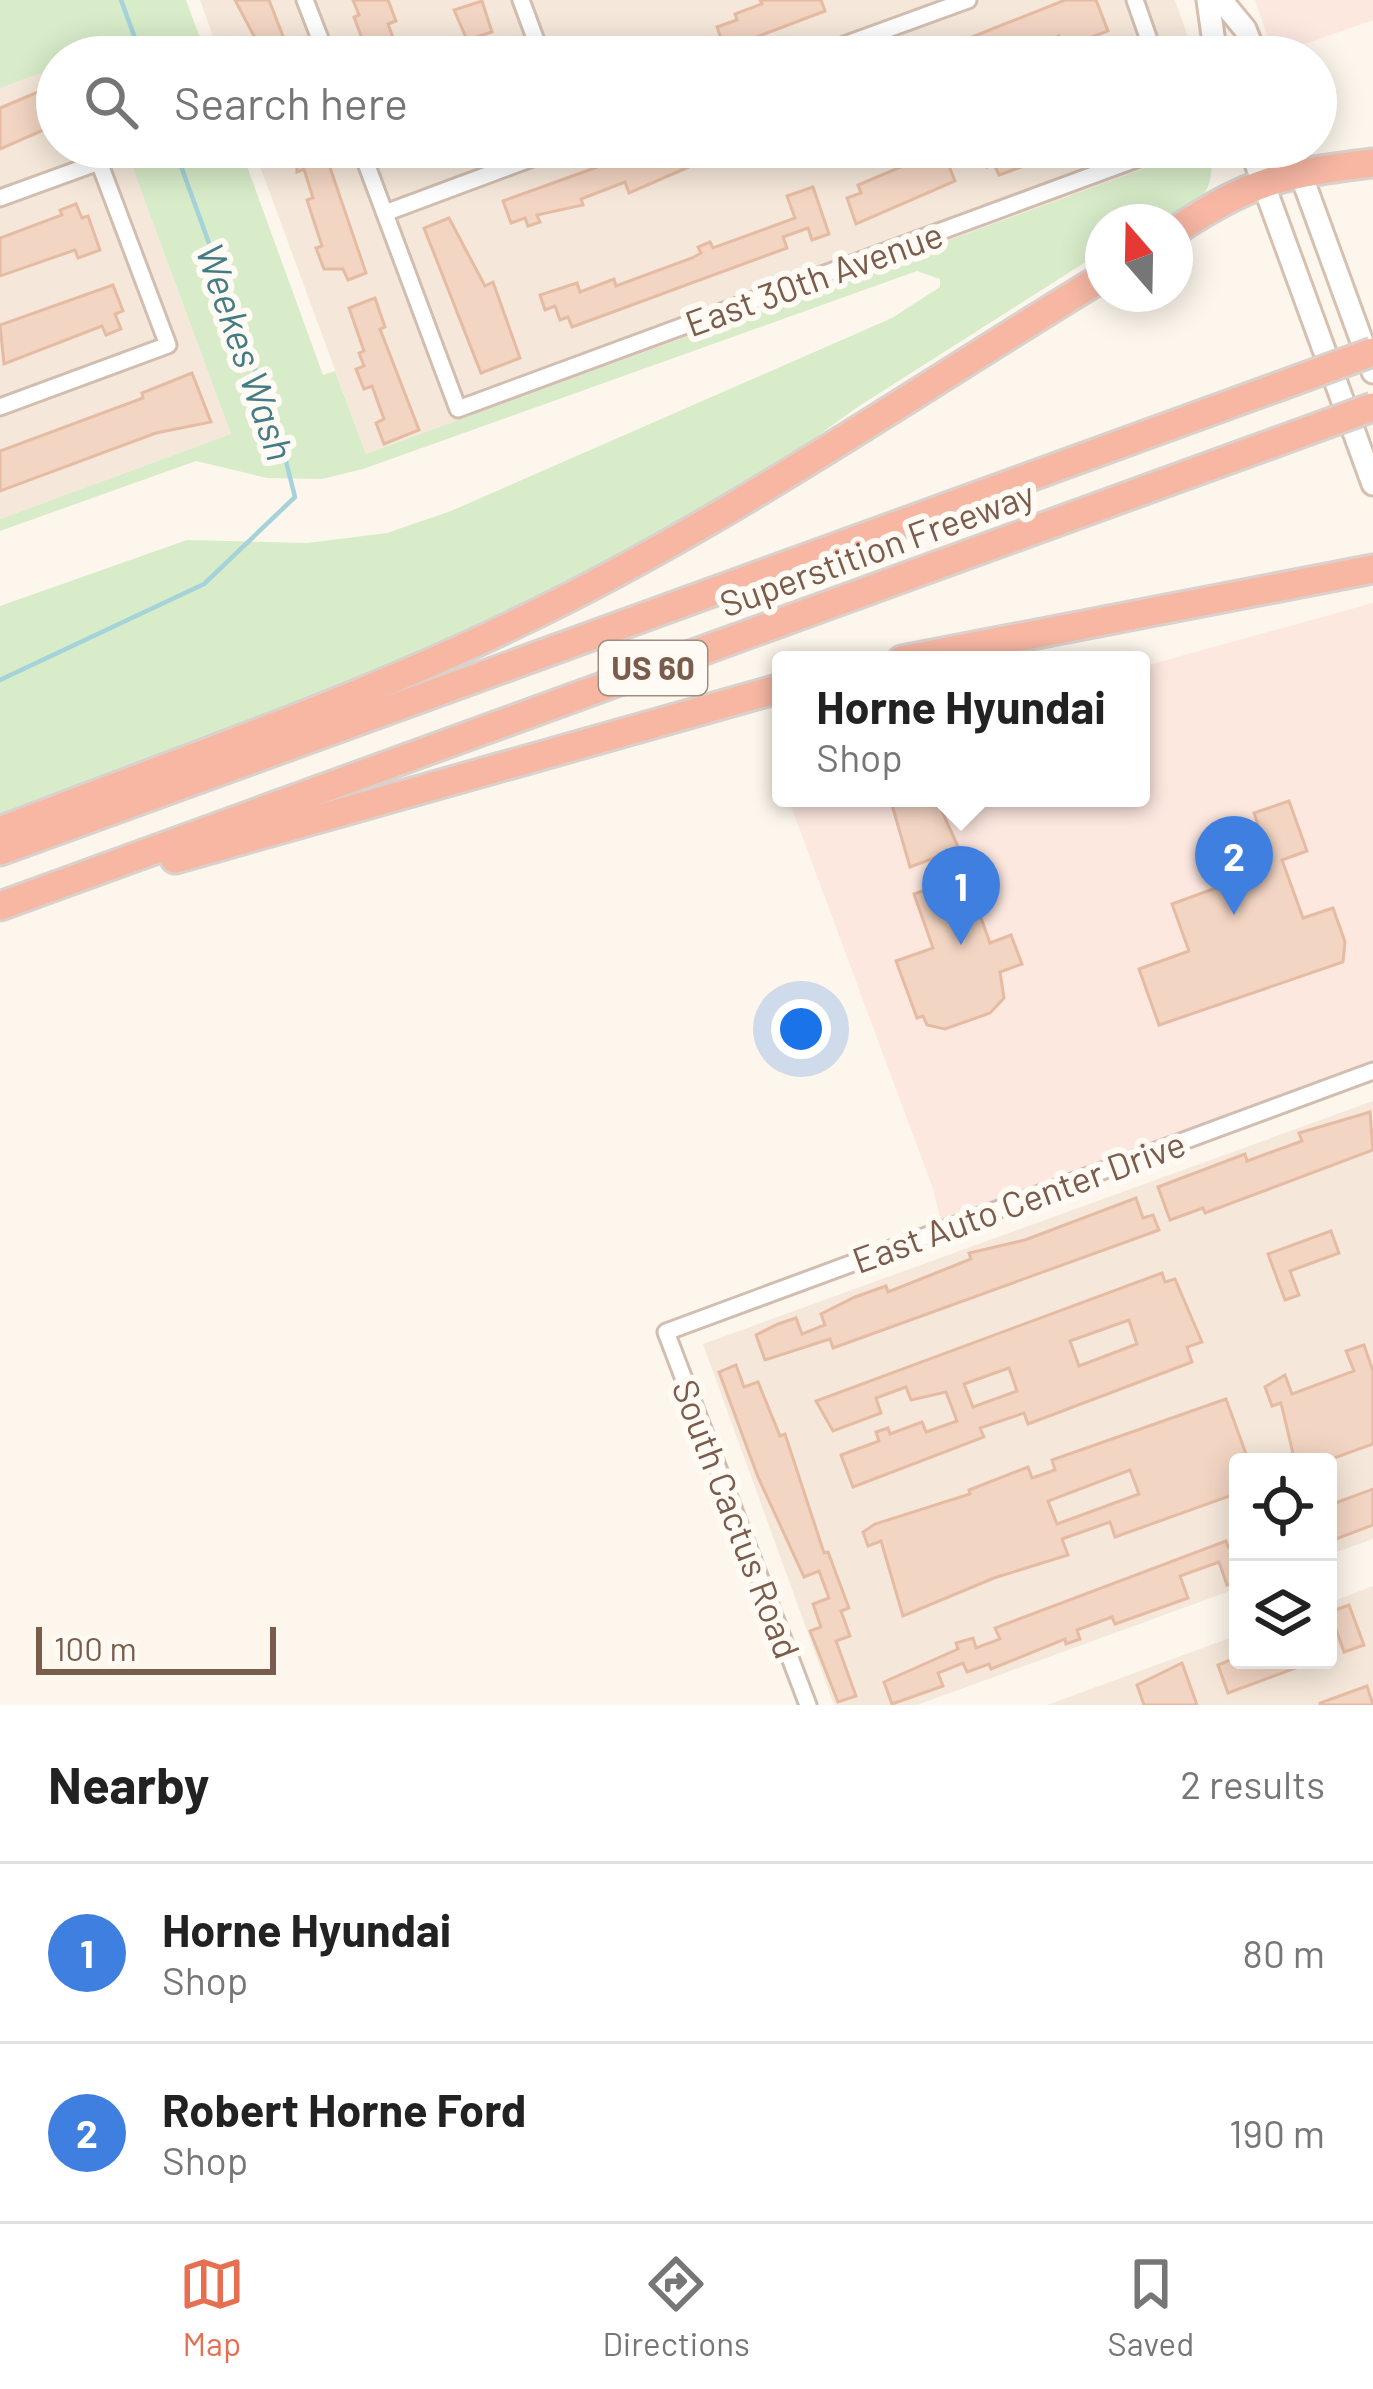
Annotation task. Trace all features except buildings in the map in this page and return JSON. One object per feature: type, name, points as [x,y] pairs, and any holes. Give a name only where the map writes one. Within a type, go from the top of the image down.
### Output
[{"type":"highway","points":[[1337,162],[1373,163]]},
{"type":"highway","points":[[1193,219],[1236,190],[1263,183],[1285,168]]},
{"type":"highway","points":[[0,831],[405,674],[534,615],[715,517],[1085,288]]},
{"type":"highway","name":"Superstition Freeway","points":[[0,851],[1373,352]]},
{"type":"highway","name":"Superstition Freeway","points":[[7,903],[1373,406]]},
{"type":"highway","points":[[949,651],[1373,569]]},
{"type":"highway","points":[[7,903],[772,690]]},
{"type":"main road","points":[[1208,0],[1213,36]]},
{"type":"main road","points":[[1221,0],[1248,36]]},
{"type":"main road","points":[[1258,168],[1373,484]]},
{"type":"main road","points":[[1299,168],[1373,372]]},
{"type":"street","points":[[305,0],[319,36]]},
{"type":"street","points":[[521,0],[534,36]]},
{"type":"street","points":[[869,36],[968,0]]},
{"type":"street","points":[[1135,0],[1148,36]]},
{"type":"street","points":[[0,198],[82,168]]},
{"type":"street","points":[[0,406],[168,345],[101,168]]},
{"type":"street","points":[[368,168],[385,213],[506,168]]},
{"type":"street","name":"East 30th Avenue","points":[[385,213],[458,409],[1112,168]]},
{"type":"street","name":"East Auto Center Drive","points":[[666,1332],[1373,1071]]},
{"type":"street","name":"South Cactus Road","points":[[666,1332],[808,1705]]},
{"type":"shaded area","points":[[0,0],[71,0],[84,36],[36,36],[36,168],[133,168],[231,434],[0,519]]},
{"type":"shaded area","points":[[200,0],[1175,0],[1188,36],[213,36]]},
{"type":"shaded area","points":[[1255,0],[1373,0],[1373,20],[1328,36],[1267,36]]},
{"type":"shaded area","points":[[261,168],[1161,168],[366,454]]},
{"type":"shaded area","points":[[1373,603],[1373,1071],[943,1230],[933,1189],[791,807],[1150,807],[1150,665]]},
{"type":"shaded area","points":[[1373,1101],[1373,1539],[1337,1552],[1337,1453],[1229,1453],[1229,1591],[917,1705],[834,1705],[703,1344]]},
{"type":"shaded area","points":[[1373,1586],[1373,1705],[1047,1705],[1229,1638],[1229,1669],[1337,1669],[1337,1600]]},
{"type":"green space","points":[[0,0],[186,0],[199,36],[36,36],[36,75],[0,88]]},
{"type":"green space","points":[[133,168],[248,168],[323,375],[335,371],[366,454],[1146,168],[1211,168],[1206,190],[1193,205],[1085,204],[1085,262],[856,408],[778,465],[538,601],[405,662],[0,820],[0,606],[187,540],[307,543],[387,533],[451,511],[892,318],[940,287],[940,279],[917,271],[363,469],[322,479],[267,478],[196,461],[0,531],[0,519],[231,434]]},
{"type":"waterway","name":"Weekes Wash","points":[[121,0],[134,36]]},
{"type":"waterway","name":"Weekes Wash","points":[[0,680],[204,584],[295,497],[280,438],[182,168]]},
{"type":"place","name":"Robert Horne Ford","points":[[1234,915]]},
{"type":"place","name":"Horne Hyundai","points":[[961,945]]}]
